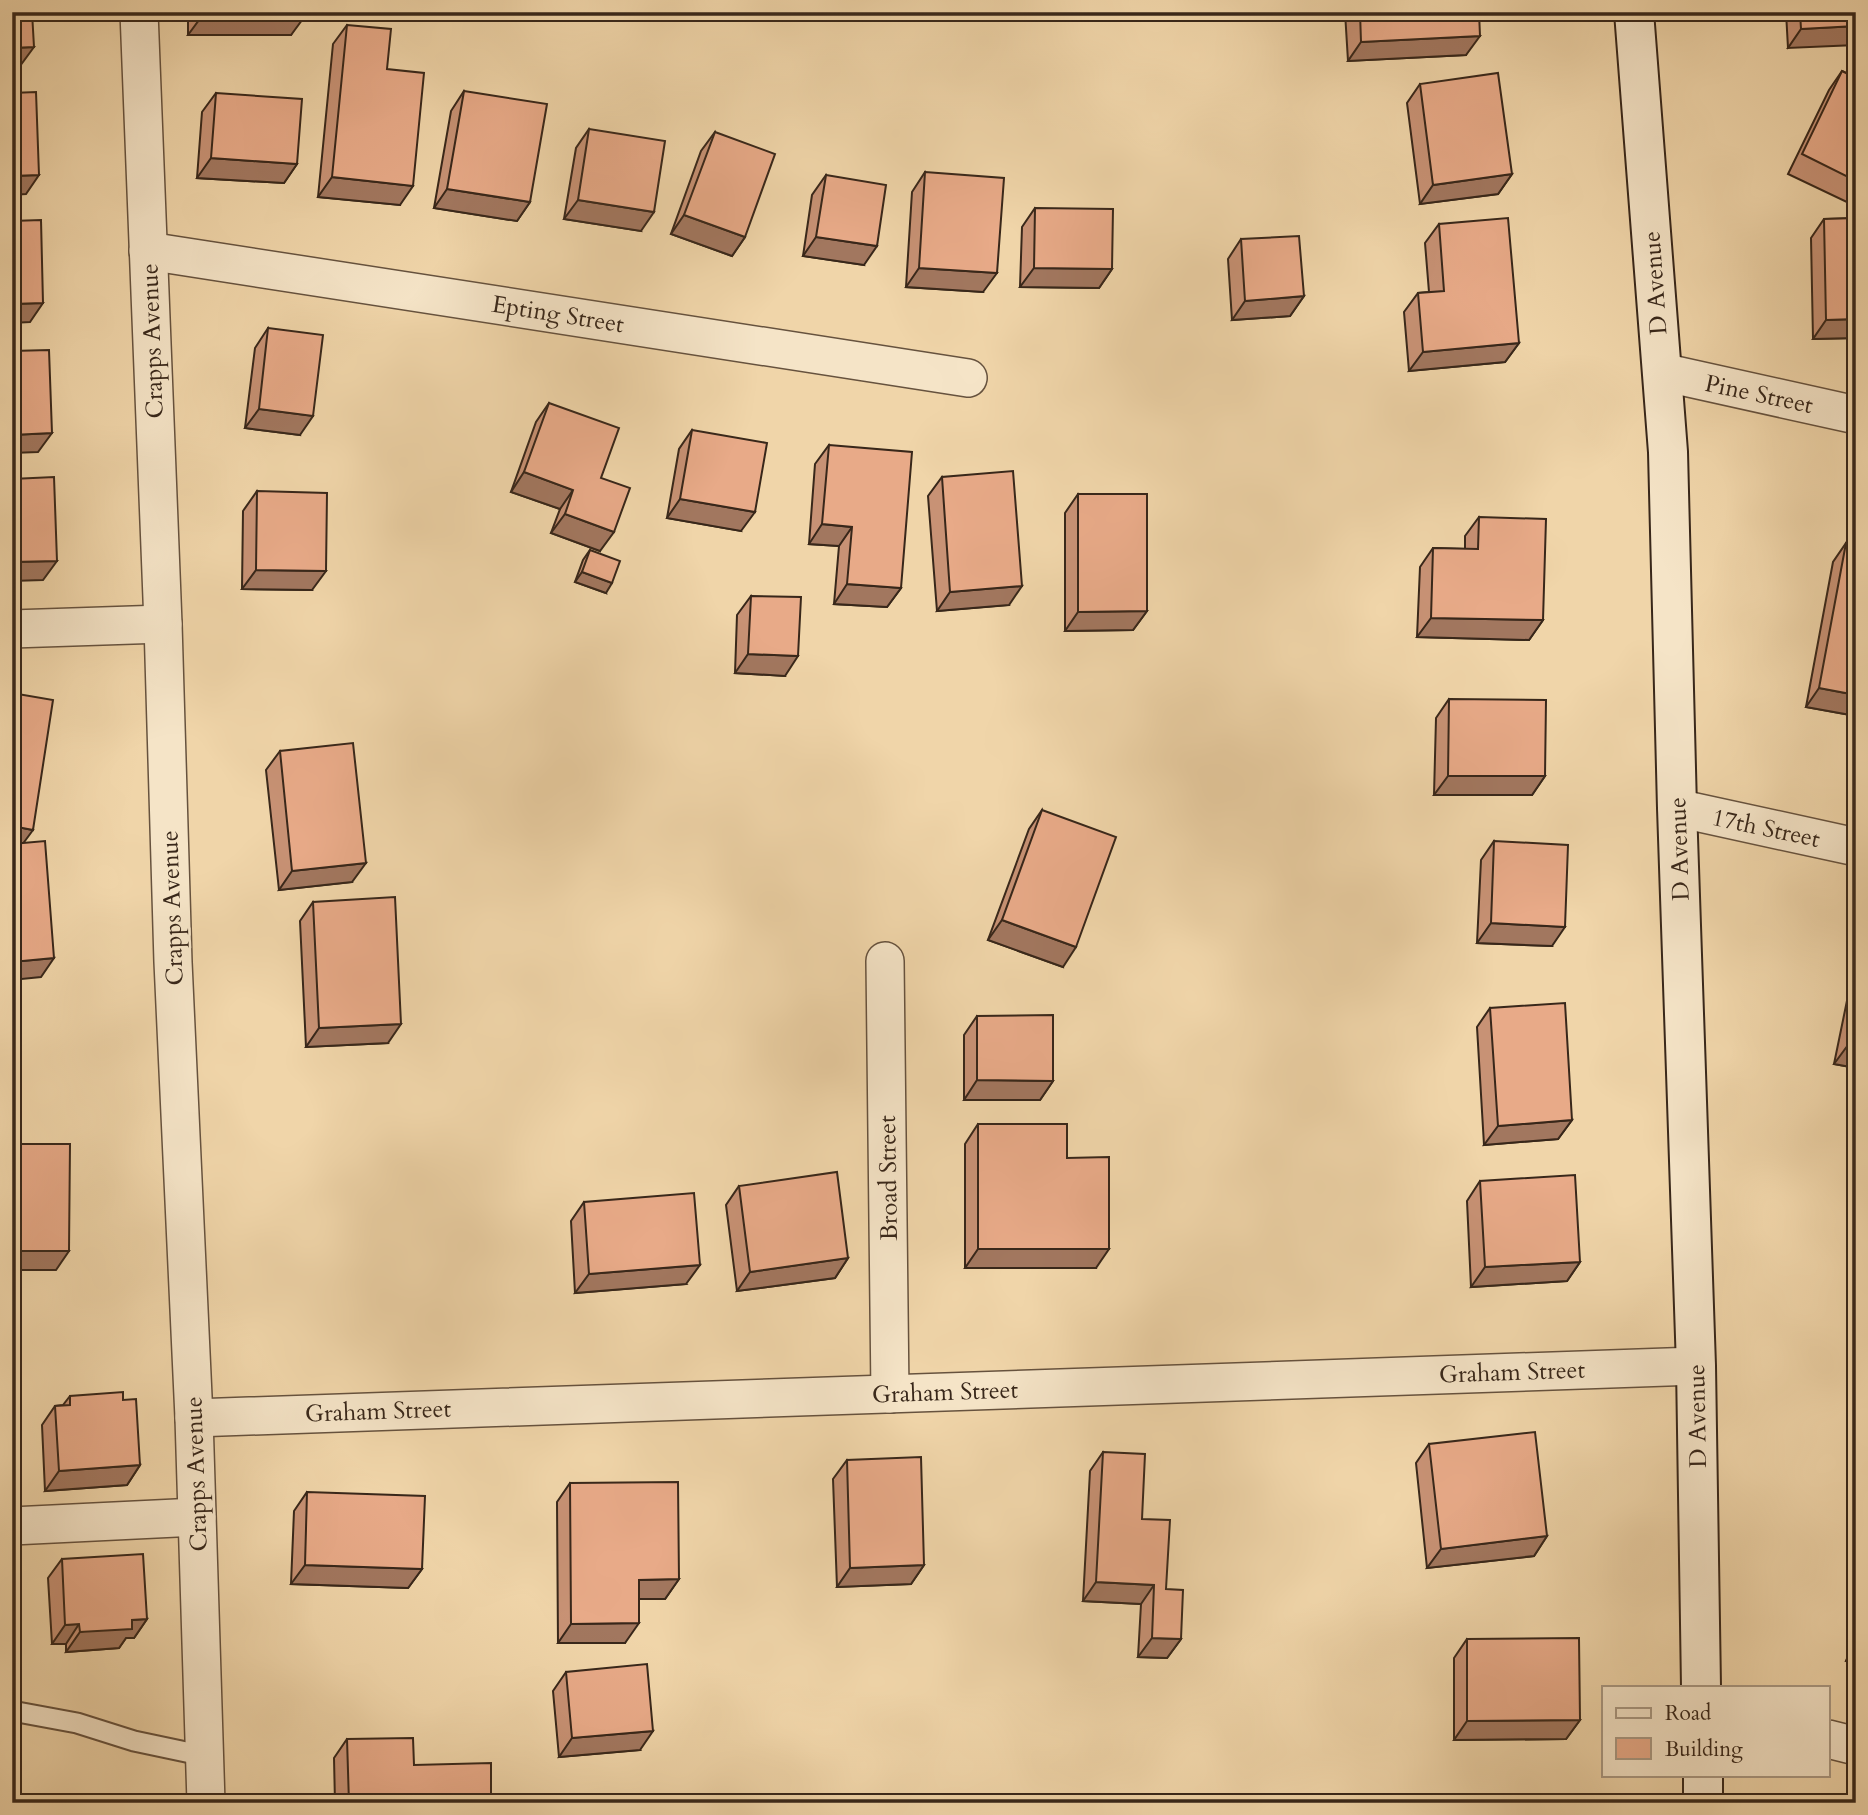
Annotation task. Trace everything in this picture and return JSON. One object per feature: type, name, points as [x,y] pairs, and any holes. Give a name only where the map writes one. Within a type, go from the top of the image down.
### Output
[{"type":"street","name":"Crapps Avenue","points":[[139,12],[173,962],[194,1418],[206,1803]]},
{"type":"street","name":"D Avenue","points":[[1634,12],[1668,452],[1696,1366],[1701,1686]]},
{"type":"street","name":"Epting Street","points":[[148,251],[968,378]]},
{"type":"street","name":"Pine Street","points":[[1662,372],[1856,415]]},
{"type":"street","points":[[12,629],[163,624]]},
{"type":"street","name":"17th Street","points":[[1677,808],[1856,847]]},
{"type":"street","name":"Broad Street","points":[[886,961],[890,1394]]},
{"type":"street","name":"Graham Street","points":[[194,1418],[1696,1366]]},
{"type":"street","points":[[12,1526],[197,1517]]},
{"type":"street","points":[[1829,1739],[1856,1746]]},
{"type":"street","points":[[1703,1776],[1703,1803]]},
{"type":"lane","points":[[12,1711],[77,1723],[134,1741],[205,1756]]},
{"type":"building","points":[[12,12],[32,12],[34,47],[12,48]]},
{"type":"building","points":[[202,12],[304,12],[305,16],[202,16]]},
{"type":"building","points":[[1360,12],[1479,12],[1480,36],[1361,42]]},
{"type":"building","points":[[1800,12],[1856,12],[1856,26],[1801,29]]},
{"type":"building","points":[[347,25],[391,29],[387,69],[424,73],[413,186],[332,177]]},
{"type":"building","points":[[1842,71],[1856,78],[1856,181],[1802,154]]},
{"type":"building","points":[[1498,73],[1512,174],[1433,185],[1420,84]]},
{"type":"building","points":[[464,91],[547,104],[530,202],[447,189]]},
{"type":"building","points":[[36,92],[39,175],[12,176],[12,93]]},
{"type":"building","points":[[216,93],[302,99],[297,164],[211,158]]},
{"type":"building","points":[[589,129],[665,141],[654,212],[578,200]]},
{"type":"building","points":[[715,132],[775,154],[745,237],[684,215]]},
{"type":"building","points":[[925,172],[1004,178],[997,273],[919,268]]},
{"type":"building","points":[[826,175],[886,185],[877,246],[816,237]]},
{"type":"building","points":[[1035,208],[1113,209],[1112,269],[1034,268]]},
{"type":"building","points":[[1508,218],[1519,343],[1423,352],[1418,293],[1444,291],[1439,224]]},
{"type":"building","points":[[1856,218],[1856,319],[1826,320],[1824,219]]},
{"type":"building","points":[[41,220],[43,303],[12,304],[12,221]]},
{"type":"building","points":[[1299,236],[1304,296],[1245,301],[1241,239]]},
{"type":"building","points":[[268,328],[323,335],[313,416],[259,409]]},
{"type":"building","points":[[49,350],[52,433],[12,435],[12,351]]},
{"type":"building","points":[[549,403],[619,428],[601,478],[630,488],[614,532],[565,514],[573,490],[524,472]]},
{"type":"building","points":[[692,430],[767,443],[755,512],[680,499]]},
{"type":"building","points":[[829,445],[912,452],[901,588],[847,584],[852,527],[822,524]]},
{"type":"building","points":[[1013,471],[1022,586],[950,592],[942,477]]},
{"type":"building","points":[[54,477],[57,561],[12,562],[12,479]]},
{"type":"building","points":[[257,491],[327,493],[326,571],[256,570]]},
{"type":"building","points":[[1078,494],[1147,494],[1147,611],[1078,612]]},
{"type":"building","points":[[1479,517],[1546,519],[1543,620],[1431,618],[1433,548],[1478,549]]},
{"type":"building","points":[[1846,543],[1856,545],[1856,695],[1819,688]]},
{"type":"building","points":[[590,550],[620,561],[612,583],[582,572]]},
{"type":"building","points":[[751,596],[801,597],[798,656],[748,654]]},
{"type":"building","points":[[12,693],[53,700],[33,830],[12,826]]},
{"type":"building","points":[[1449,699],[1546,700],[1545,776],[1448,776]]},
{"type":"building","points":[[353,743],[366,863],[292,871],[280,751]]},
{"type":"building","points":[[1042,810],[1116,837],[1076,947],[1002,920]]},
{"type":"building","points":[[45,841],[54,958],[12,962],[12,844]]},
{"type":"building","points":[[1494,841],[1568,845],[1565,927],[1491,923]]},
{"type":"building","points":[[395,897],[401,1024],[319,1028],[313,902]]},
{"type":"building","points":[[1565,1003],[1572,1120],[1498,1126],[1490,1008]]},
{"type":"building","points":[[1856,1004],[1856,1046],[1848,1045]]},
{"type":"building","points":[[1053,1015],[1053,1081],[977,1080],[977,1016]]},
{"type":"building","points":[[978,1124],[1067,1124],[1067,1158],[1109,1157],[1109,1249],[978,1249]]},
{"type":"building","points":[[12,1144],[70,1144],[69,1251],[12,1251]]},
{"type":"building","points":[[837,1172],[848,1258],[750,1272],[739,1186]]},
{"type":"building","points":[[1575,1175],[1580,1262],[1485,1267],[1480,1181]]},
{"type":"building","points":[[694,1193],[700,1265],[589,1274],[584,1202]]},
{"type":"building","points":[[123,1392],[123,1400],[136,1399],[140,1465],[59,1471],[55,1406],[70,1405],[70,1396]]},
{"type":"building","points":[[1535,1432],[1547,1536],[1441,1549],[1429,1444]]},
{"type":"building","points":[[1103,1452],[1145,1454],[1142,1519],[1170,1520],[1166,1589],[1183,1590],[1181,1639],[1152,1638],[1154,1585],[1096,1582]]},
{"type":"building","points":[[921,1457],[924,1565],[850,1568],[847,1460]]},
{"type":"building","points":[[678,1482],[679,1579],[639,1580],[639,1623],[571,1624],[570,1483]]},
{"type":"building","points":[[307,1492],[425,1496],[422,1569],[305,1565]]},
{"type":"building","points":[[143,1554],[147,1619],[132,1620],[132,1629],[80,1632],[79,1624],[65,1625],[62,1559]]},
{"type":"building","points":[[12,1560],[17,1625],[12,1626]]},
{"type":"building","points":[[1579,1638],[1580,1720],[1467,1721],[1467,1639]]},
{"type":"building","points":[[647,1664],[653,1731],[572,1738],[566,1672]]},
{"type":"building","points":[[413,1738],[414,1765],[491,1763],[491,1803],[349,1803],[347,1739]]}]
